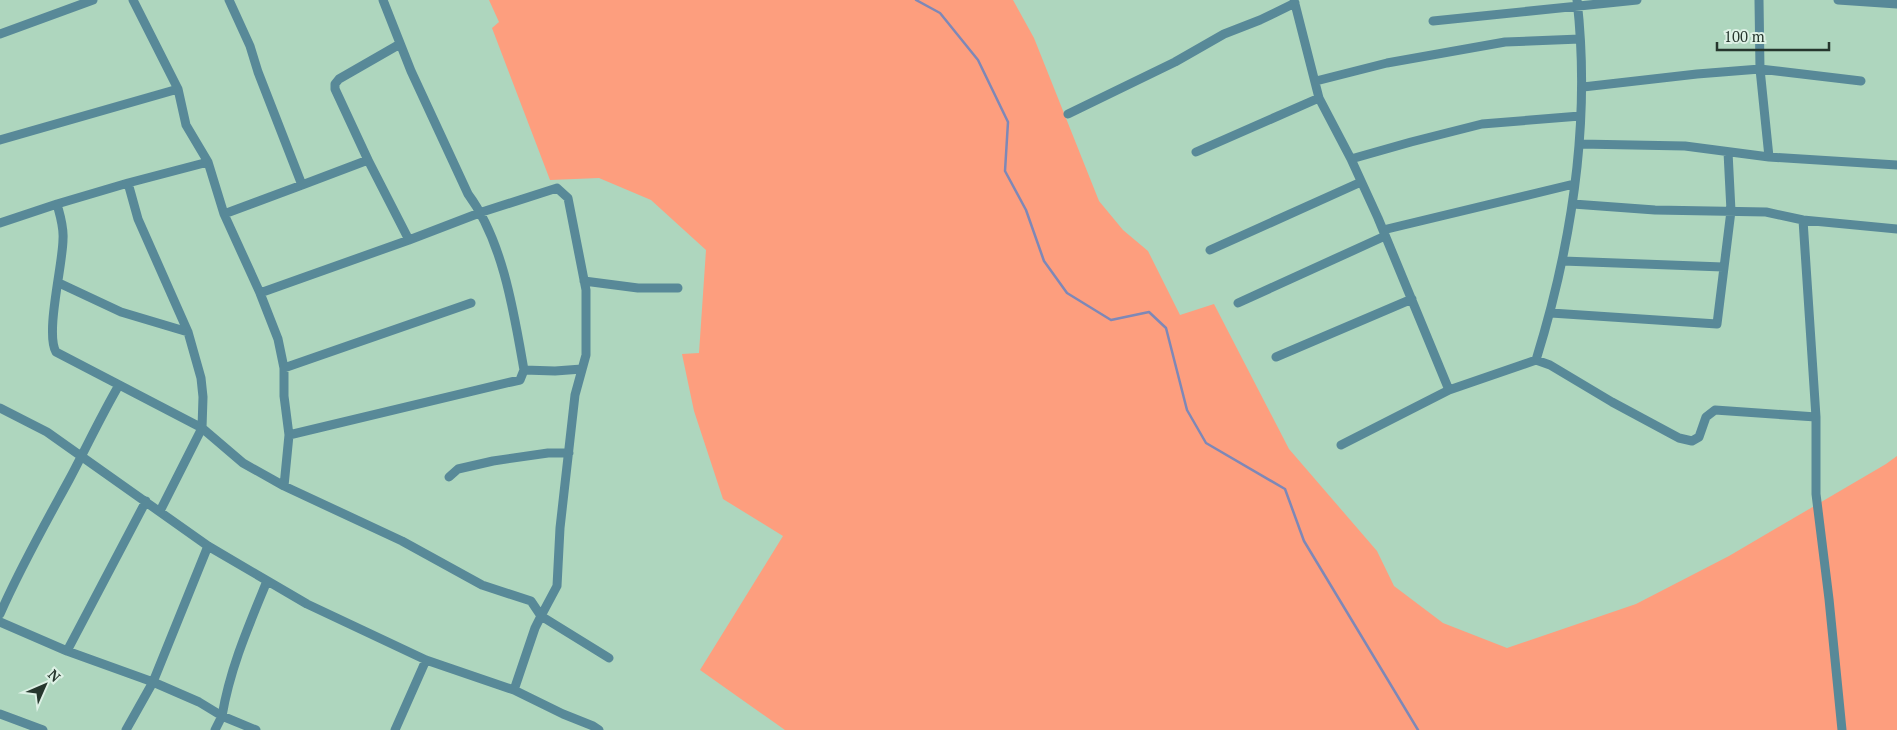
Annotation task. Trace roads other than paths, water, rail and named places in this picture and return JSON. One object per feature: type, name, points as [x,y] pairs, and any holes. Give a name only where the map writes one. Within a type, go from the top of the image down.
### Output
[{"type":"street","points":[[0,34],[93,0]]},
{"type":"street","points":[[133,0],[178,89],[186,125],[208,162],[224,214],[278,339],[284,368],[284,396],[289,435],[284,486]]},
{"type":"street","points":[[229,0],[250,46],[258,72],[302,185]]},
{"type":"street","points":[[289,435],[520,380],[524,370],[508,284],[482,212],[468,194],[410,71],[383,0]]},
{"type":"street","points":[[1433,21],[1578,3],[1637,0]]},
{"type":"street","points":[[1759,0],[1760,69],[1769,157]]},
{"type":"street","points":[[1838,0],[1897,4]]},
{"type":"street","points":[[1068,114],[1175,62],[1224,34],[1260,20],[1294,2],[1319,98],[1351,159],[1384,233],[1449,390]]},
{"type":"street","points":[[1536,360],[1550,313],[1574,204],[1574,184],[1580,144],[1583,87],[1578,3]]},
{"type":"street","points":[[1316,81],[1387,63],[1505,42],[1580,39]]},
{"type":"street","points":[[400,44],[339,79],[335,84],[368,160],[409,240]]},
{"type":"street","points":[[1583,87],[1760,69],[1861,81]]},
{"type":"street","points":[[0,140],[178,89]]},
{"type":"street","points":[[1196,152],[1319,98]]},
{"type":"street","points":[[1351,159],[1482,124],[1580,116]]},
{"type":"street","points":[[1580,144],[1685,146],[1769,157],[1897,165]]},
{"type":"street","points":[[1550,313],[1717,324],[1731,210],[1728,152]]},
{"type":"street","points":[[224,214],[368,160]]},
{"type":"street","points":[[0,223],[128,183],[208,162]]},
{"type":"street","points":[[1210,250],[1361,182]]},
{"type":"street","points":[[128,183],[138,219],[188,332],[201,378],[203,397],[202,428],[160,511]]},
{"type":"street","points":[[1238,303],[1384,233],[1574,184]]},
{"type":"street","points":[[260,294],[482,212],[557,188],[568,198],[584,281],[587,324],[586,355],[574,395],[560,528],[557,586],[535,628],[514,690]]},
{"type":"street","points":[[57,204],[64,238],[52,330],[56,352],[202,428],[243,463],[284,486],[402,541],[482,585],[531,601],[541,616],[609,658]]},
{"type":"street","points":[[1574,204],[1655,210],[1766,212],[1802,220],[1897,228]]},
{"type":"street","points":[[1802,220],[1816,417],[1816,494],[1842,730]]},
{"type":"street","points":[[1562,261],[1723,267]]},
{"type":"street","points":[[584,281],[638,288],[678,288]]},
{"type":"street","points":[[59,283],[121,312],[188,332]]},
{"type":"street","points":[[1276,357],[1412,299]]},
{"type":"street","points":[[284,368],[471,304]]},
{"type":"street","points":[[1341,445],[1449,390],[1536,360],[1550,365],[1612,402],[1679,438],[1692,441],[1699,437],[1706,417],[1715,410],[1816,417]]},
{"type":"street","points":[[524,370],[555,372],[582,369]]},
{"type":"street","points":[[0,614],[11,589],[82,456],[99,418],[119,385]]},
{"type":"street","points":[[0,408],[47,432],[208,546],[307,604],[426,660],[514,690],[599,730]]},
{"type":"street","points":[[449,477],[458,469],[493,461],[548,453],[569,453]]},
{"type":"street","points":[[66,651],[146,501]]},
{"type":"street","points":[[126,730],[153,682],[208,546]]},
{"type":"street","points":[[214,730],[222,716],[226,691],[242,643],[267,581]]},
{"type":"street","points":[[0,622],[66,651],[153,682],[199,702],[222,716],[256,730]]},
{"type":"street","points":[[395,730],[426,660]]},
{"type":"street","points":[[0,714],[43,730]]},
{"type":"waterway","points":[[916,0],[940,13],[978,60],[1008,122],[1005,171],[1026,210],[1044,261],[1067,293],[1111,320],[1149,312],[1166,328],[1187,410],[1206,443],[1285,489],[1304,541],[1418,730]]}]
